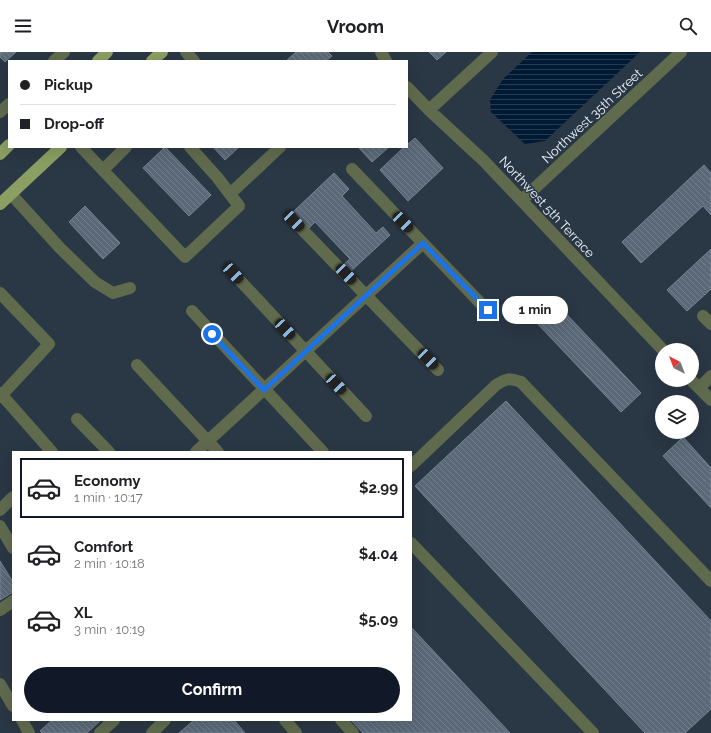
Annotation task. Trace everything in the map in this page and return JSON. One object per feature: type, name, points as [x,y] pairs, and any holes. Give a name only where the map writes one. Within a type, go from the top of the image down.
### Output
[{"type":"main road","points":[[99,60],[107,52]]},
{"type":"main road","points":[[153,60],[162,52]]},
{"type":"main road","points":[[0,154],[8,146]]},
{"type":"main road","points":[[0,204],[60,148]]},
{"type":"street","points":[[55,60],[64,52]]},
{"type":"street","points":[[186,52],[193,60]]},
{"type":"street","points":[[429,110],[492,52]]},
{"type":"street","name":"Northwest 35th Street","points":[[522,200],[681,52]]},
{"type":"street","name":"Northwest 5th Terrace","points":[[408,89],[484,161],[656,343]]},
{"type":"street","points":[[0,112],[8,105]]},
{"type":"street","points":[[82,148],[185,256],[239,206],[217,177],[191,148]]},
{"type":"street","points":[[103,170],[125,148]]},
{"type":"street","points":[[230,194],[279,148]]},
{"type":"street","points":[[352,169],[488,310]]},
{"type":"street","points":[[11,194],[60,248],[95,282],[113,293],[130,288]]},
{"type":"street","points":[[294,221],[438,370]]},
{"type":"street","points":[[197,451],[423,243]]},
{"type":"street","points":[[233,273],[366,416]]},
{"type":"street","points":[[0,293],[49,344],[1,395],[51,451]]},
{"type":"street","points":[[192,311],[322,451]]},
{"type":"street","points":[[137,365],[217,451]]},
{"type":"street","points":[[699,382],[711,376]]},
{"type":"street","points":[[412,465],[496,385],[506,379],[522,382],[711,581]]},
{"type":"street","points":[[698,387],[711,400]]},
{"type":"street","points":[[77,419],[108,451]]},
{"type":"street","points":[[0,510],[12,498]]},
{"type":"street","points":[[0,526],[12,546]]},
{"type":"street","points":[[412,544],[593,733]]},
{"type":"street","points":[[0,610],[12,602]]},
{"type":"street","points":[[0,684],[12,704]]},
{"type":"street","points":[[23,721],[29,733]]},
{"type":"street","points":[[100,733],[113,721]]},
{"type":"street","points":[[152,733],[165,721]]},
{"type":"street","points":[[286,721],[296,733]]},
{"type":"street","points":[[342,721],[353,733]]},
{"type":"water","points":[[532,52],[640,52],[545,141],[525,144],[491,112],[490,100],[503,79]]},
{"type":"building","points":[[0,52],[16,52],[5,62],[0,57]]},
{"type":"building","points":[[296,52],[328,52],[332,56],[327,60],[287,60]]},
{"type":"building","points":[[429,52],[446,52],[437,60]]},
{"type":"building","points":[[415,138],[443,168],[408,201],[380,170],[403,148],[408,148],[408,144]]},
{"type":"building","points":[[164,148],[166,148],[211,195],[189,216],[143,168]]},
{"type":"building","points":[[214,148],[238,148],[225,160]]},
{"type":"building","points":[[359,148],[388,148],[372,162]]},
{"type":"building","points":[[704,165],[711,173],[711,215],[703,206],[641,263],[622,242]]},
{"type":"building","points":[[334,173],[349,189],[342,196],[376,233],[383,227],[390,235],[350,272],[343,265],[350,259],[315,222],[309,228],[294,211]]},
{"type":"building","points":[[85,206],[120,243],[103,259],[69,222]]},
{"type":"building","points":[[711,249],[711,289],[687,311],[667,290]]},
{"type":"building","points":[[555,302],[641,393],[621,412],[535,321]]},
{"type":"building","points":[[506,401],[711,621],[711,709],[685,733],[645,733],[415,486]]},
{"type":"building","points":[[681,439],[685,439],[711,468],[711,508],[663,456]]},
{"type":"building","points":[[0,561],[12,580],[12,593],[0,600]]},
{"type":"building","points":[[412,628],[510,733],[363,733],[352,721],[412,721]]},
{"type":"building","points":[[51,721],[100,721],[87,733],[42,733],[40,731]]},
{"type":"building","points":[[193,721],[235,721],[245,733],[179,733]]},
{"type":"route","points":[[212,334],[264,390],[423,243],[488,310]]}]
